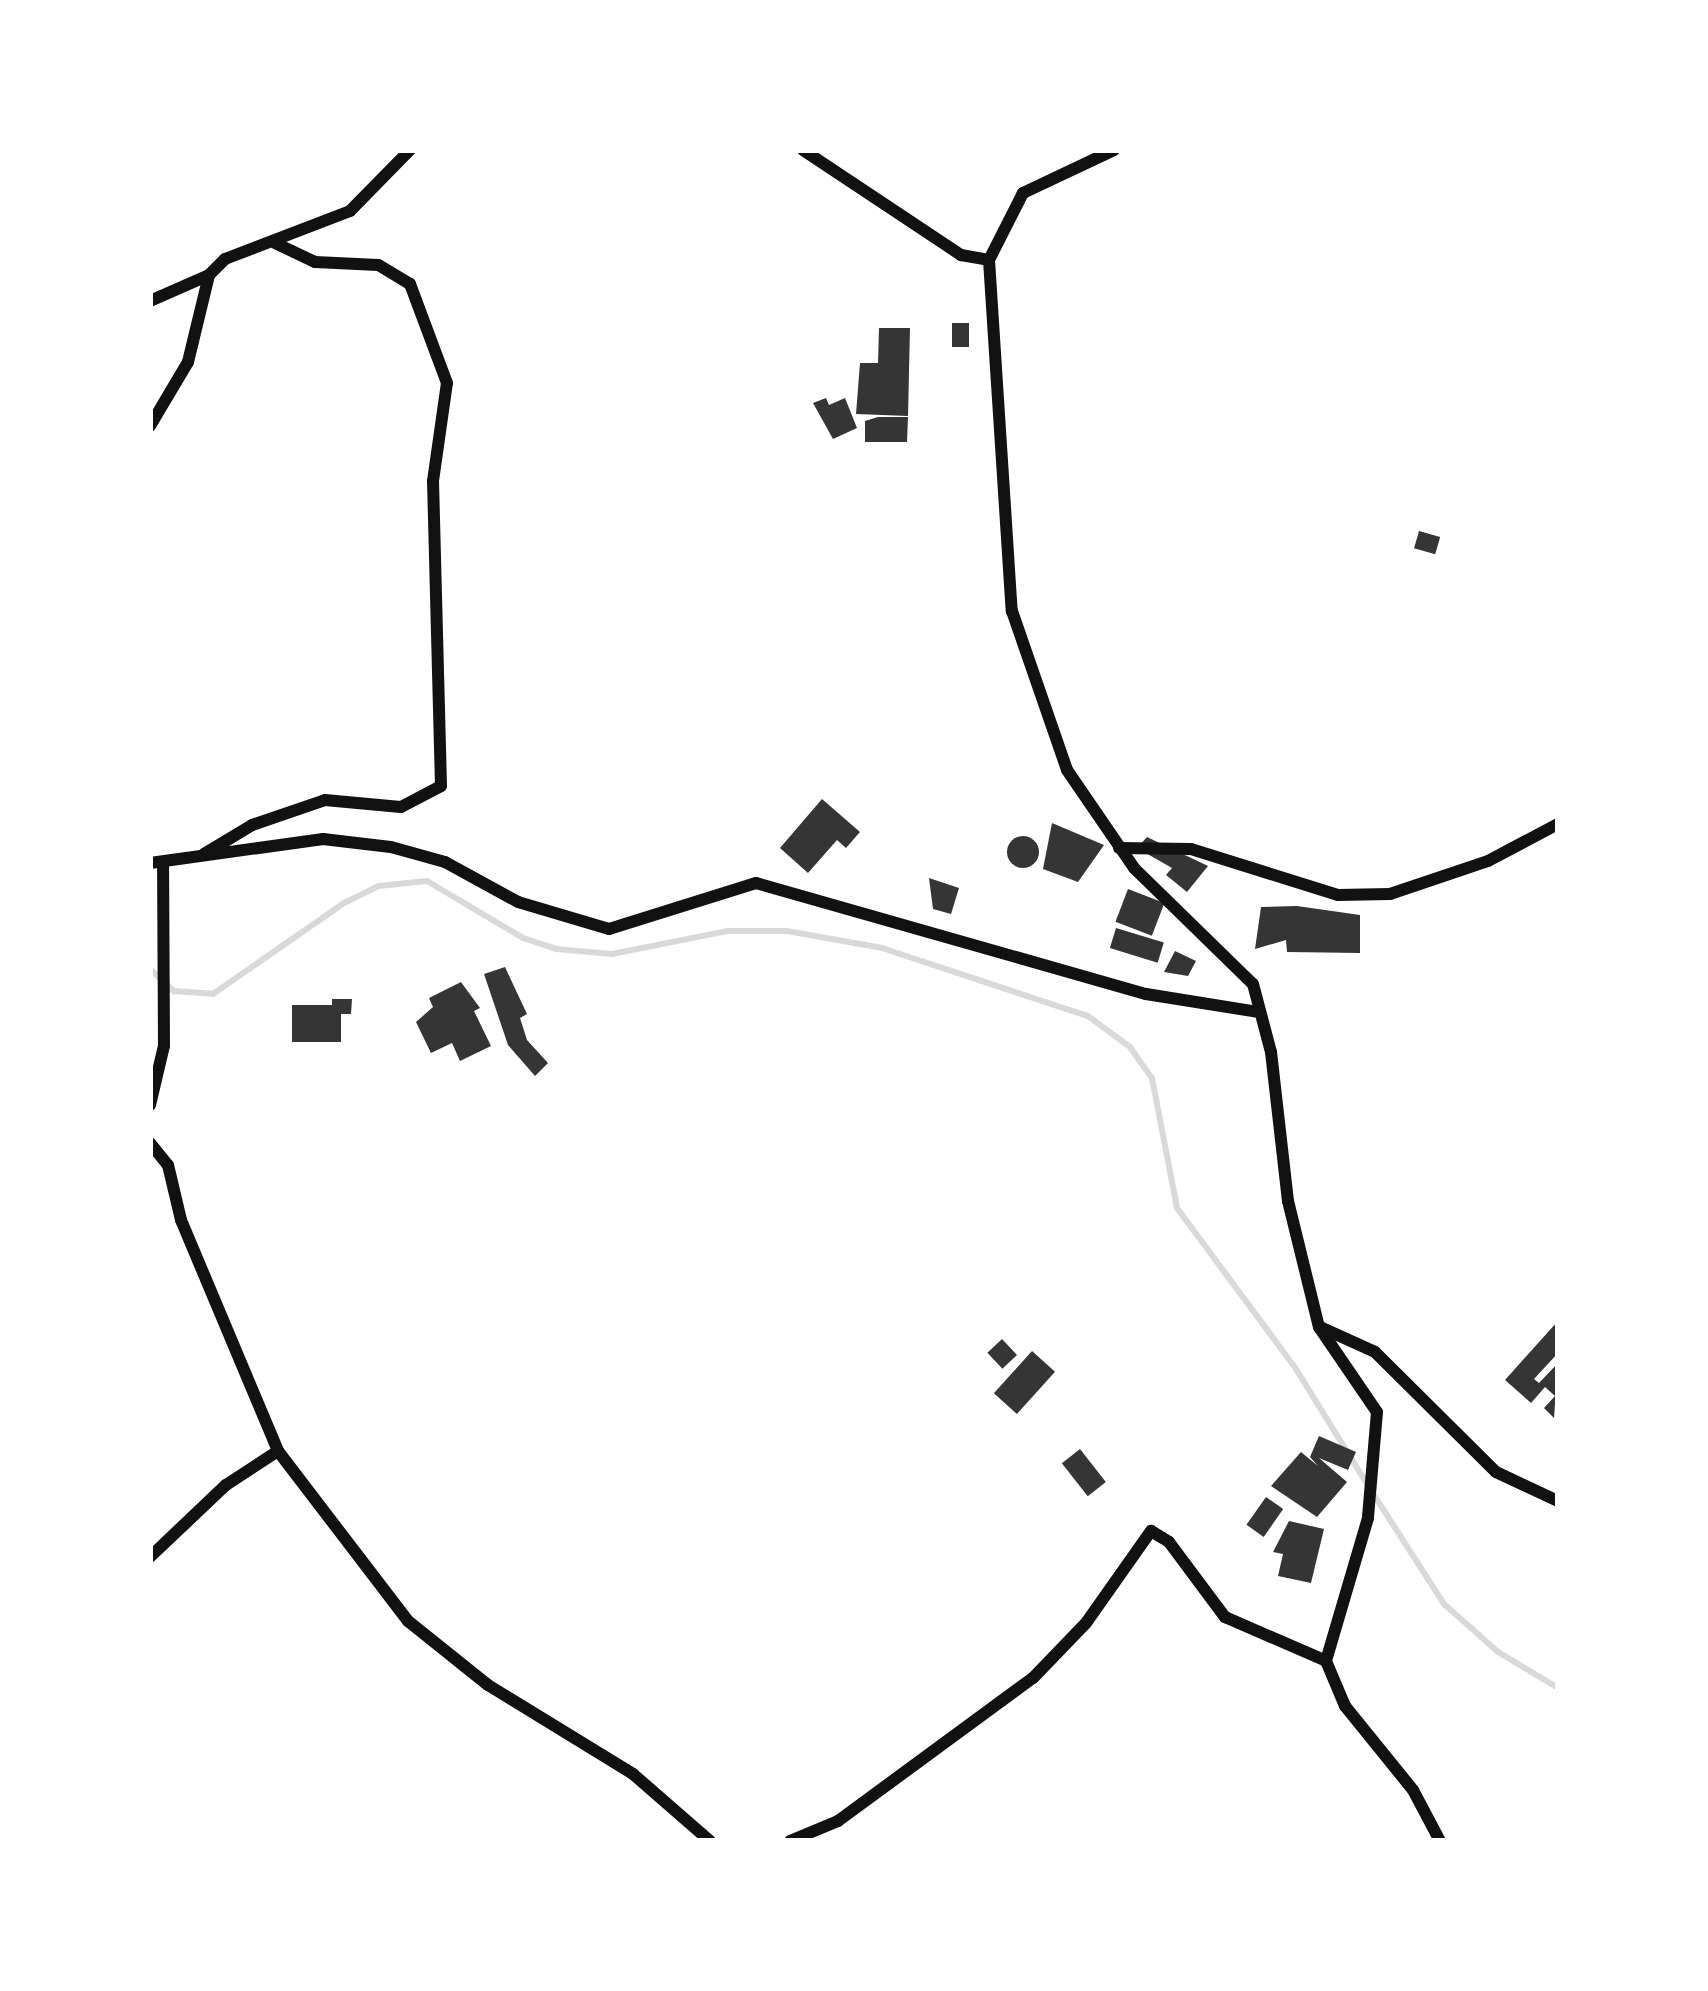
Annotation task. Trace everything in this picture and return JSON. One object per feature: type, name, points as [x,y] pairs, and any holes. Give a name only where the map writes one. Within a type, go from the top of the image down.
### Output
[{"type":"street","points":[[150,301],[209,274],[225,260],[350,211],[410,150]]},
{"type":"street","points":[[803,150],[961,255],[989,260]]},
{"type":"street","points":[[1114,150],[1023,193],[989,260],[1012,611],[1067,770],[1119,848],[1253,984],[1271,1052],[1288,1201],[1318,1327],[1370,1391],[1380,1449],[1326,1661],[1345,1706],[1413,1790],[1440,1841]]},
{"type":"street","points":[[198,859],[251,825],[326,800],[401,807],[442,786],[434,482],[447,383],[410,284],[378,265],[315,262],[274,243]]},
{"type":"street","points":[[150,426],[188,362],[209,274]]},
{"type":"street","points":[[1119,848],[1191,849],[1338,895],[1390,894],[1488,861],[1558,824]]},
{"type":"street","points":[[150,1105],[164,1046],[156,864],[322,839],[391,847],[445,862],[518,902],[609,929],[756,884],[1146,994],[1258,1012]]},
{"type":"street","points":[[150,1143],[168,1165],[182,1220],[278,1451],[408,1621],[488,1685],[633,1774],[710,1841]]},
{"type":"street","points":[[1318,1327],[1375,1352],[1496,1472],[1558,1501]]},
{"type":"street","points":[[150,1557],[226,1485],[278,1451]]},
{"type":"street","points":[[790,1841],[838,1821],[1033,1678],[1086,1623],[1151,1532],[1169,1542],[1226,1617],[1326,1661]]},
{"type":"building","points":[[952,323],[969,323],[969,347],[952,347]]},
{"type":"building","points":[[879,328],[910,328],[908,416],[856,414],[860,363],[878,363]]},
{"type":"building","points":[[826,398],[829,405],[845,398],[857,428],[833,439],[813,403]]},
{"type":"building","points":[[908,417],[907,442],[865,442],[865,421]]},
{"type":"building","points":[[1419,531],[1440,537],[1435,554],[1414,548]]},
{"type":"building","points":[[822,799],[860,832],[846,848],[837,840],[808,873],[780,848]]},
{"type":"building","points":[[1052,823],[1104,845],[1078,882],[1043,869]]},
{"type":"building","points":[[1023,836],[1035,840],[1039,852],[1035,864],[1023,868],[1011,864],[1007,852],[1011,840]]},
{"type":"building","points":[[1147,837],[1208,866],[1187,892],[1166,875],[1172,868],[1137,848]]},
{"type":"building","points":[[929,878],[959,888],[951,914],[933,909]]},
{"type":"building","points":[[1128,889],[1164,903],[1152,936],[1115,922]]},
{"type":"building","points":[[1297,906],[1360,915],[1360,953],[1287,952],[1286,940],[1255,949],[1261,907]]},
{"type":"building","points":[[1116,928],[1164,943],[1158,963],[1110,948]]},
{"type":"building","points":[[1175,951],[1196,961],[1188,976],[1164,972]]},
{"type":"building","points":[[505,967],[527,1014],[520,1018],[527,1040],[548,1063],[535,1076],[508,1045],[484,974]]},
{"type":"building","points":[[461,982],[480,1008],[474,1011],[491,1046],[460,1061],[452,1043],[431,1053],[416,1022],[433,1007],[429,998]]},
{"type":"building","points":[[332,999],[352,999],[351,1014],[341,1014],[341,1042],[292,1042],[292,1005],[332,1005]]},
{"type":"building","points":[[1558,1321],[1558,1353],[1534,1379],[1539,1383],[1558,1363],[1554,1418],[1544,1408],[1555,1396],[1545,1387],[1531,1403],[1505,1380]]},
{"type":"building","points":[[1002,1339],[1017,1355],[1002,1369],[987,1353]]},
{"type":"building","points":[[1032,1351],[1055,1372],[1017,1414],[994,1393]]},
{"type":"building","points":[[1319,1436],[1356,1452],[1348,1470],[1319,1458],[1347,1482],[1317,1517],[1271,1486],[1301,1452],[1318,1466],[1310,1457]]},
{"type":"building","points":[[1080,1449],[1106,1482],[1088,1496],[1062,1463]]},
{"type":"building","points":[[1266,1497],[1283,1509],[1264,1537],[1246,1525]]},
{"type":"building","points":[[1289,1521],[1324,1529],[1311,1583],[1278,1576],[1283,1554],[1273,1552]]},
{"type":"waterway","points":[[150,969],[174,991],[213,994],[344,903],[379,886],[427,881],[523,938],[556,949],[612,954],[727,931],[787,931],[882,948],[1088,1016],[1130,1047],[1152,1078],[1177,1208],[1296,1369],[1367,1484]]},
{"type":"waterway","points":[[1374,1495],[1444,1604],[1498,1652],[1558,1688]]}]
